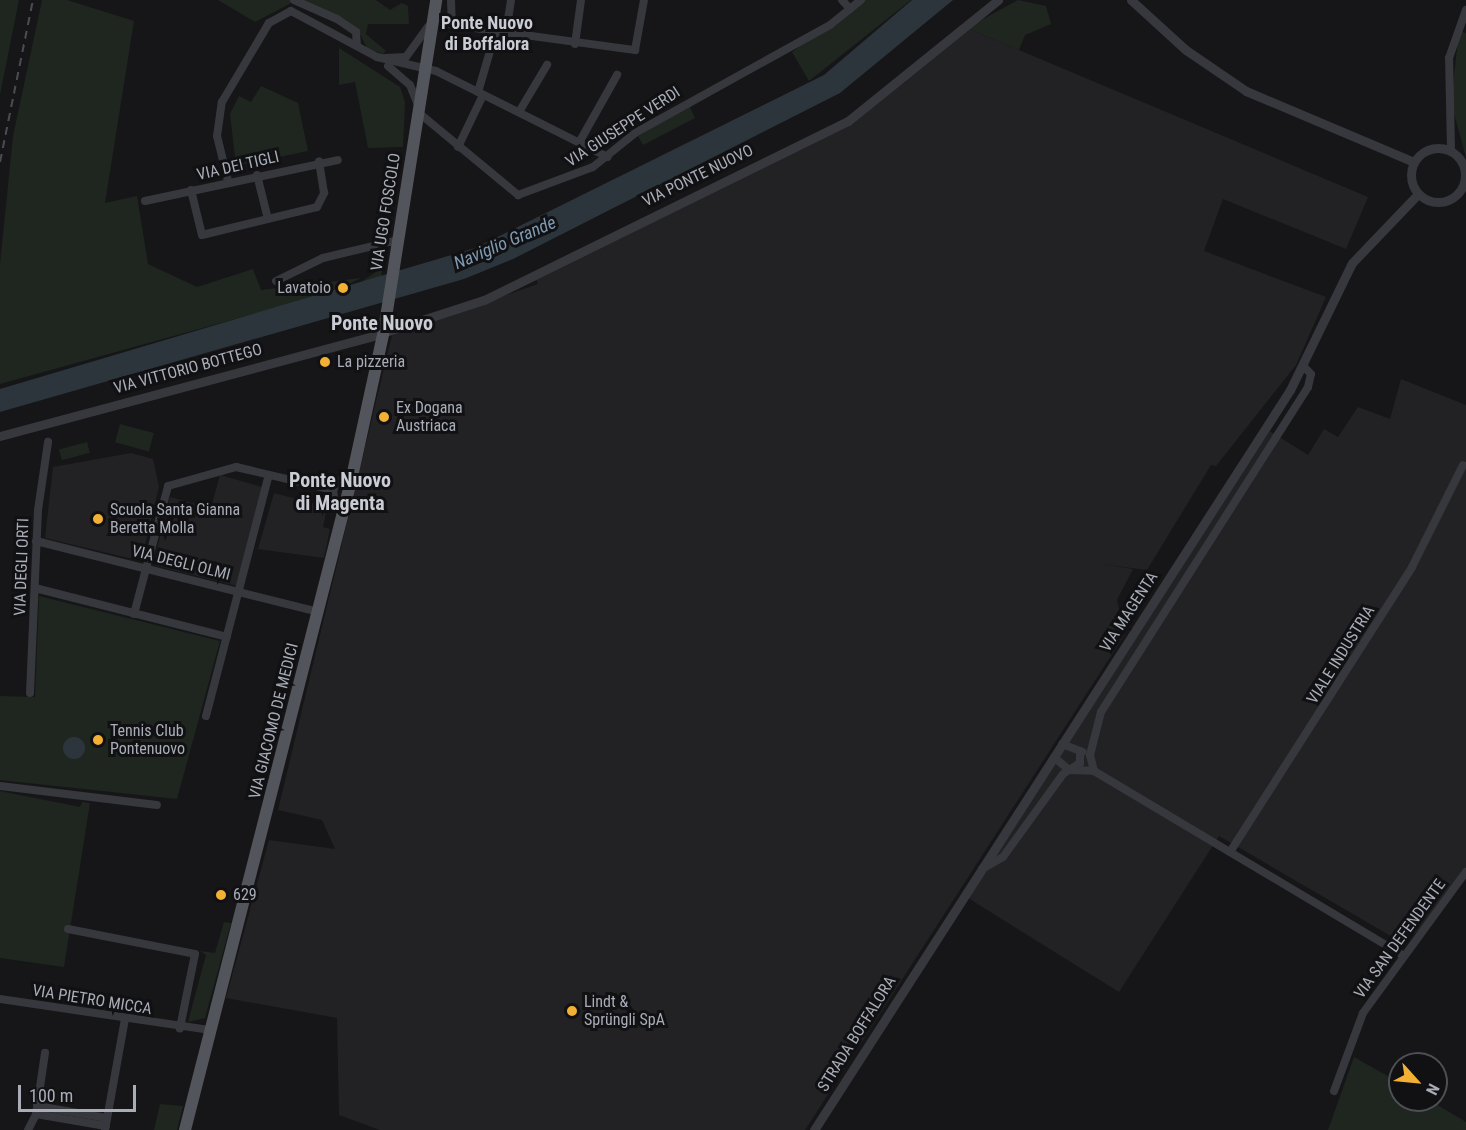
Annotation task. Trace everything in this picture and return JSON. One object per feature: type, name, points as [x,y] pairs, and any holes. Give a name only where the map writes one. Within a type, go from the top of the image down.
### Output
[{"type":"main road","name":"VIA UGO FOSCOLO","points":[[385,324],[435,4]]},
{"type":"main road","name":"VIA GIACOMO DE MEDICI","points":[[185,1130],[319,612],[352,477],[385,324]]},
{"type":"street","points":[[294,0],[346,26],[359,38],[357,45]]},
{"type":"street","points":[[451,0],[452,25],[574,44],[635,50],[644,0]]},
{"type":"street","points":[[506,32],[511,0]]},
{"type":"street","points":[[574,44],[580,0]]},
{"type":"street","points":[[842,0],[850,9]]},
{"type":"street","name":"VIA GIUSEPPE VERDI","points":[[419,112],[518,195],[574,177],[608,157],[635,133],[830,25],[861,0]]},
{"type":"street","name":"VIA PONTE NUOVO","points":[[385,324],[484,300],[848,121],[998,0]]},
{"type":"street","points":[[1131,0],[1186,50],[1246,91],[1414,162]]},
{"type":"street","points":[[406,57],[435,4]]},
{"type":"street","points":[[1451,150],[1449,57],[1466,10]]},
{"type":"street","points":[[228,181],[217,118],[274,18],[302,13],[377,57],[410,84],[419,112]]},
{"type":"street","points":[[458,147],[481,94],[495,31]]},
{"type":"street","points":[[377,57],[406,57],[425,70]]},
{"type":"street","points":[[377,57],[425,70],[481,94],[580,141],[608,157]]},
{"type":"street","points":[[519,112],[547,65]]},
{"type":"street","points":[[580,141],[616,75]]},
{"type":"street","points":[[1434,147],[1451,150],[1463,162],[1465,188],[1443,202],[1418,194],[1411,179],[1414,162],[1434,147]]},
{"type":"street","name":"VIA DEI TIGLI","points":[[145,201],[319,161],[338,160]]},
{"type":"street","points":[[191,190],[202,235],[321,204],[319,161]]},
{"type":"street","points":[[257,175],[268,219]]},
{"type":"street","name":"VIA MAGENTA","points":[[925,955],[1304,366],[1352,263],[1418,194]]},
{"type":"street","points":[[276,281],[323,258],[398,240]]},
{"type":"street","name":"VIA VITTORIO BOTTEGO","points":[[0,436],[385,324]]},
{"type":"street","name":"VIA MAGENTA","points":[[1090,755],[1101,711],[1308,387],[1311,374],[1304,366]]},
{"type":"street","name":"VIA DEGLI ORTI","points":[[30,693],[36,541],[48,442]]},
{"type":"street","name":"VIALE INDUSTRIA","points":[[1230,852],[1412,567],[1464,465]]},
{"type":"street","points":[[134,614],[168,486],[236,466],[333,490]]},
{"type":"street","points":[[206,716],[268,475]]},
{"type":"street","points":[[345,507],[335,503],[333,490],[343,476],[352,477]]},
{"type":"street","name":"VIA DEGLI OLMI","points":[[36,541],[319,612]]},
{"type":"street","points":[[35,588],[227,637]]},
{"type":"street","points":[[1062,744],[1090,755],[1094,771]]},
{"type":"street","name":"VIA MAGENTA","points":[[976,873],[1004,857],[1069,770],[1080,763],[1080,751]]},
{"type":"street","points":[[1054,757],[1069,770],[1094,771],[1403,955]]},
{"type":"street","points":[[0,786],[157,805]]},
{"type":"street","name":"VIA SAN DEFENDENTE","points":[[1334,1091],[1352,1034],[1403,955],[1466,872]]},
{"type":"street","points":[[68,929],[195,954],[180,1028]]},
{"type":"street","name":"STRADA BOFFALORA","points":[[814,1130],[925,955]]},
{"type":"street","name":"VIA PIETRO MICCA","points":[[0,999],[180,1028],[211,1030]]},
{"type":"street","points":[[36,1110],[106,1125],[125,1019]]},
{"type":"street","points":[[28,1130],[36,1110],[45,1053]]},
{"type":"shaded area","points":[[0,0],[19,0],[0,95]]},
{"type":"shaded area","points":[[42,0],[67,0],[134,21],[105,203],[137,196],[148,264],[197,287],[253,269],[261,290],[361,278],[333,292],[0,384],[0,264],[13,136]]},
{"type":"shaded area","points":[[218,0],[297,0],[255,22]]},
{"type":"shaded area","points":[[298,0],[376,0],[390,10],[402,3],[408,6],[409,24],[368,24],[366,34],[386,51],[383,54],[367,48],[359,32]]},
{"type":"shaded area","points":[[862,0],[911,0],[809,81],[792,52]]},
{"type":"shaded area","points":[[1018,0],[1046,6],[1051,24],[1025,35],[1019,50],[967,28]]},
{"type":"shaded area","points":[[967,28],[1368,197],[1346,249],[1223,199],[1204,251],[1326,297],[1296,365],[1216,466],[1211,465],[1147,570],[1100,564],[1133,569],[1117,600],[1125,634],[805,1130],[380,1130],[339,1115],[337,1018],[226,998],[269,840],[335,849],[322,820],[278,810],[392,335],[538,284],[536,279],[851,123]]},
{"type":"shaded area","points":[[1459,31],[1466,33],[1466,158],[1451,102]]},
{"type":"shaded area","points":[[339,48],[400,87],[405,102],[403,147],[368,148],[355,82],[339,85]]},
{"type":"shaded area","points":[[261,86],[298,103],[308,151],[236,166],[230,114],[239,96],[251,102]]},
{"type":"shaded area","points":[[689,105],[695,118],[643,145],[638,136]]},
{"type":"shaded area","points":[[382,268],[381,279],[355,286]]},
{"type":"shaded area","points":[[1401,379],[1466,405],[1466,867],[1417,932],[1405,939],[1389,935],[1219,836],[1119,992],[968,898],[1270,431],[1308,455],[1324,429],[1338,437],[1358,407],[1390,419]]},
{"type":"shaded area","points":[[120,424],[154,433],[149,451],[115,442]]},
{"type":"shaded area","points":[[87,442],[90,453],[62,460],[59,450]]},
{"type":"shaded area","name":"Scuola Santa Gianna Beretta Molla","points":[[131,453],[153,459],[159,487],[141,561],[45,538],[53,467]]},
{"type":"shaded area","name":"Scuola Santa Gianna Beretta Molla","points":[[220,475],[262,487],[237,586],[153,565],[170,497],[211,508]]},
{"type":"shaded area","points":[[274,493],[327,507],[323,527],[330,529],[324,558],[258,549]]},
{"type":"shaded area","name":"Tennis Club Pontenuovo","points":[[39,596],[220,641],[177,799],[0,780],[0,696],[35,697]]},
{"type":"shaded area","points":[[0,791],[80,807],[82,802],[90,803],[64,967],[0,958]]},
{"type":"shaded area","points":[[224,922],[231,923],[205,1018],[188,1022],[206,955],[200,951],[215,953]]},
{"type":"shaded area","points":[[1354,1057],[1388,1076],[1388,1112],[1448,1111],[1466,1122],[1466,1130],[1328,1130]]},
{"type":"shaded area","points":[[160,1104],[183,1106],[177,1130],[154,1130]]},
{"type":"water","name":"Naviglio Grande","points":[[912,0],[953,0],[840,93],[513,259],[464,279],[0,412],[0,389],[475,248],[824,75]]},
{"type":"water","points":[[74,737],[84,744],[85,748],[78,758],[74,759],[64,752],[63,748],[70,738]]},
{"type":"railway","points":[[0,162],[33,0]]},
{"type":"place","name":"Lavatoio","points":[[343,288]]},
{"type":"place","name":"La pizzeria","points":[[325,362]]},
{"type":"place","name":"Ex Dogana Austriaca","points":[[384,417]]},
{"type":"place","name":"Scuola Santa Gianna Beretta Molla","points":[[98,519]]},
{"type":"place","name":"Tennis Club Pontenuovo","points":[[98,740]]},
{"type":"place","name":"629","points":[[221,895]]},
{"type":"place","name":"Lindt & Sprüngli SpA","points":[[572,1011]]},
{"type":"district","name":"Ponte Nuovo di Boffalora","points":[[487,34]]},
{"type":"district","name":"Ponte Nuovo","points":[[382,323]]},
{"type":"district","name":"Ponte Nuovo di Magenta","points":[[340,492]]}]
